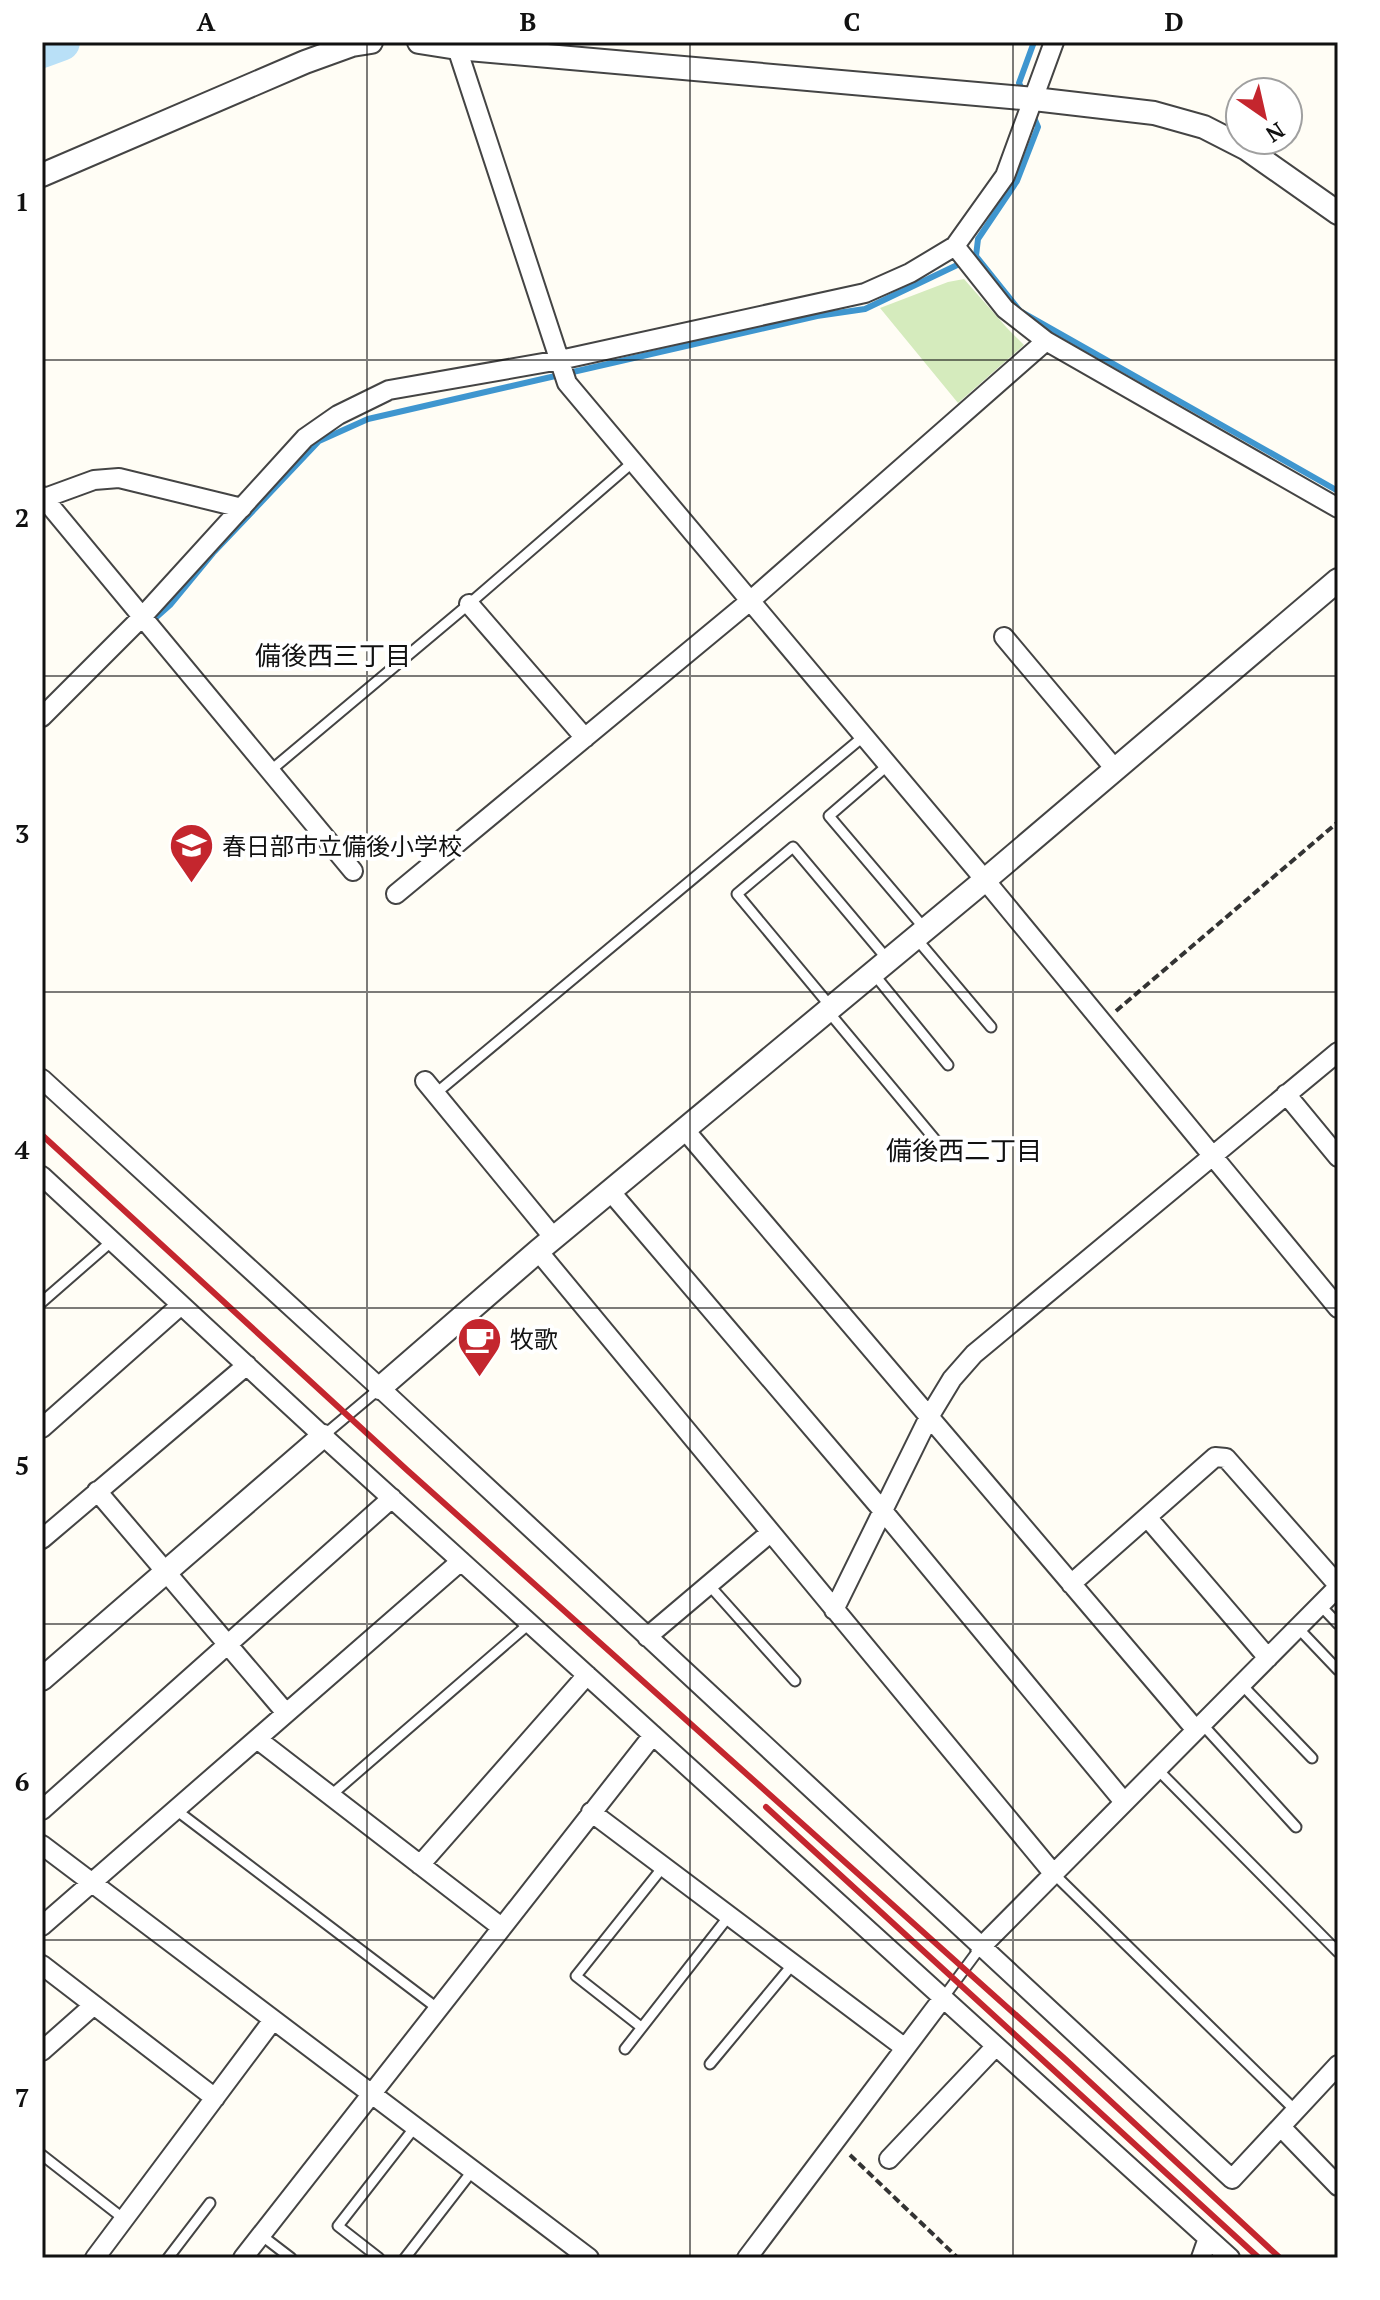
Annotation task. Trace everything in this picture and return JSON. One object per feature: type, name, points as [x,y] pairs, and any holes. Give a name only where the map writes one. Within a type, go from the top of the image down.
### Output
[{"type":"street","points":[[42,175],[305,62],[352,45],[371,42]]},
{"type":"street","points":[[419,42],[1154,113],[1204,127],[1247,149],[1338,213]]},
{"type":"street","points":[[42,717],[142,617],[305,438],[338,415],[389,390],[560,360],[865,293],[910,273],[955,246],[1005,176],[1054,42]]},
{"type":"street","points":[[456,45],[567,383],[985,880],[1338,1308]]},
{"type":"street","points":[[955,246],[1005,309],[1046,341],[1338,508]]},
{"type":"street","points":[[396,894],[750,601],[1046,341]]},
{"type":"street","points":[[242,508],[119,478],[94,480],[42,498],[353,871]]},
{"type":"street","points":[[380,1388],[1338,580]]},
{"type":"street","points":[[469,604],[585,738]]},
{"type":"street","points":[[1004,637],[1115,769]]},
{"type":"street","points":[[834,1610],[929,1417],[952,1379],[974,1354],[1338,1052]]},
{"type":"street","points":[[42,1079],[380,1388],[1232,2179],[1338,2065]]},
{"type":"street","points":[[430,1088],[546,1245],[770,1533],[1053,1873]]},
{"type":"street","points":[[1286,1094],[1338,1157]]},
{"type":"street","points":[[684,1129],[1071,1584],[1199,1727]]},
{"type":"street","points":[[42,1176],[323,1436],[1230,2258]]},
{"type":"street","points":[[610,1191],[883,1511],[1124,1802]]},
{"type":"street","points":[[42,1428],[181,1305]]},
{"type":"street","points":[[42,1539],[247,1365]]},
{"type":"street","points":[[42,1679],[323,1436]]},
{"type":"street","points":[[980,1948],[1338,1586],[1226,1458],[1215,1457],[1071,1584]]},
{"type":"street","points":[[97,1491],[286,1713]]},
{"type":"street","points":[[42,1810],[392,1498]]},
{"type":"street","points":[[1147,1517],[1268,1658]]},
{"type":"street","points":[[647,1637],[770,1533]]},
{"type":"street","points":[[42,1926],[461,1561]]},
{"type":"street","points":[[420,1865],[587,1675]]},
{"type":"street","points":[[243,2258],[653,1735]]},
{"type":"street","points":[[257,1739],[501,1927]]},
{"type":"street","points":[[591,1812],[905,2048]]},
{"type":"street","points":[[42,1845],[589,2258]]},
{"type":"street","points":[[42,1965],[215,2098]]},
{"type":"street","points":[[747,2258],[943,1998]]},
{"type":"street","points":[[42,2051],[94,2005]]},
{"type":"street","points":[[95,2258],[273,2020]]},
{"type":"street","points":[[889,2159],[996,2046]]},
{"type":"street","points":[[1281,2127],[1338,2186]]},
{"type":"street","points":[[1201,2258],[1208,2238]]},
{"type":"lane","points":[[270,771],[633,462]]},
{"type":"lane","points":[[430,1088],[864,736]]},
{"type":"lane","points":[[888,765],[829,816],[991,1027]]},
{"type":"lane","points":[[937,1142],[737,894],[793,847],[948,1065]]},
{"type":"lane","points":[[42,1302],[113,1241]]},
{"type":"lane","points":[[323,1436],[380,1388]]},
{"type":"lane","points":[[709,1585],[795,1681]]},
{"type":"lane","points":[[1320,1605],[1338,1624]]},
{"type":"lane","points":[[330,1796],[530,1623]]},
{"type":"lane","points":[[1298,1628],[1338,1670]]},
{"type":"lane","points":[[1241,1684],[1312,1758]]},
{"type":"lane","points":[[1199,1727],[1296,1827]]},
{"type":"lane","points":[[1157,1769],[1338,1952]]},
{"type":"lane","points":[[176,1810],[437,2008]]},
{"type":"lane","points":[[641,2027],[576,1976],[663,1867]]},
{"type":"lane","points":[[1053,1873],[1296,2111]]},
{"type":"lane","points":[[625,2049],[729,1916]]},
{"type":"lane","points":[[943,1998],[980,1948]]},
{"type":"lane","points":[[710,2064],[793,1964]]},
{"type":"lane","points":[[379,2258],[338,2226],[415,2127]]},
{"type":"lane","points":[[42,2155],[124,2219]]},
{"type":"lane","points":[[405,2258],[473,2170]]},
{"type":"lane","points":[[168,2258],[210,2203]]},
{"type":"lane","points":[[261,2235],[291,2258]]},
{"type":"path","points":[[1102,1023],[1338,822]]},
{"type":"path","points":[[835,2140],[958,2258]]},
{"type":"green space","points":[[964,279],[1024,345],[958,403],[880,308]]},
{"type":"waterway","points":[[42,49],[61,42]]},
{"type":"waterway","points":[[1023,91],[1019,83],[1034,42]]},
{"type":"waterway","points":[[1032,113],[1038,127],[1017,181],[978,239],[976,256],[1020,311],[1338,491]]},
{"type":"waterway","points":[[152,621],[319,441],[368,419],[817,316],[865,309],[976,256]]},
{"type":"railway","points":[[42,1135],[407,1470],[1065,2059],[1280,2258]]},
{"type":"railway","points":[[766,1807],[1259,2258]]},
{"type":"place","name":"春日部市立備後小学校","points":[[191,885]]},
{"type":"place","name":"牧歌","points":[[479,1378]]},
{"type":"district","name":"備後西三丁目","points":[[333,655]]},
{"type":"district","name":"備後西二丁目","points":[[964,1150]]}]
